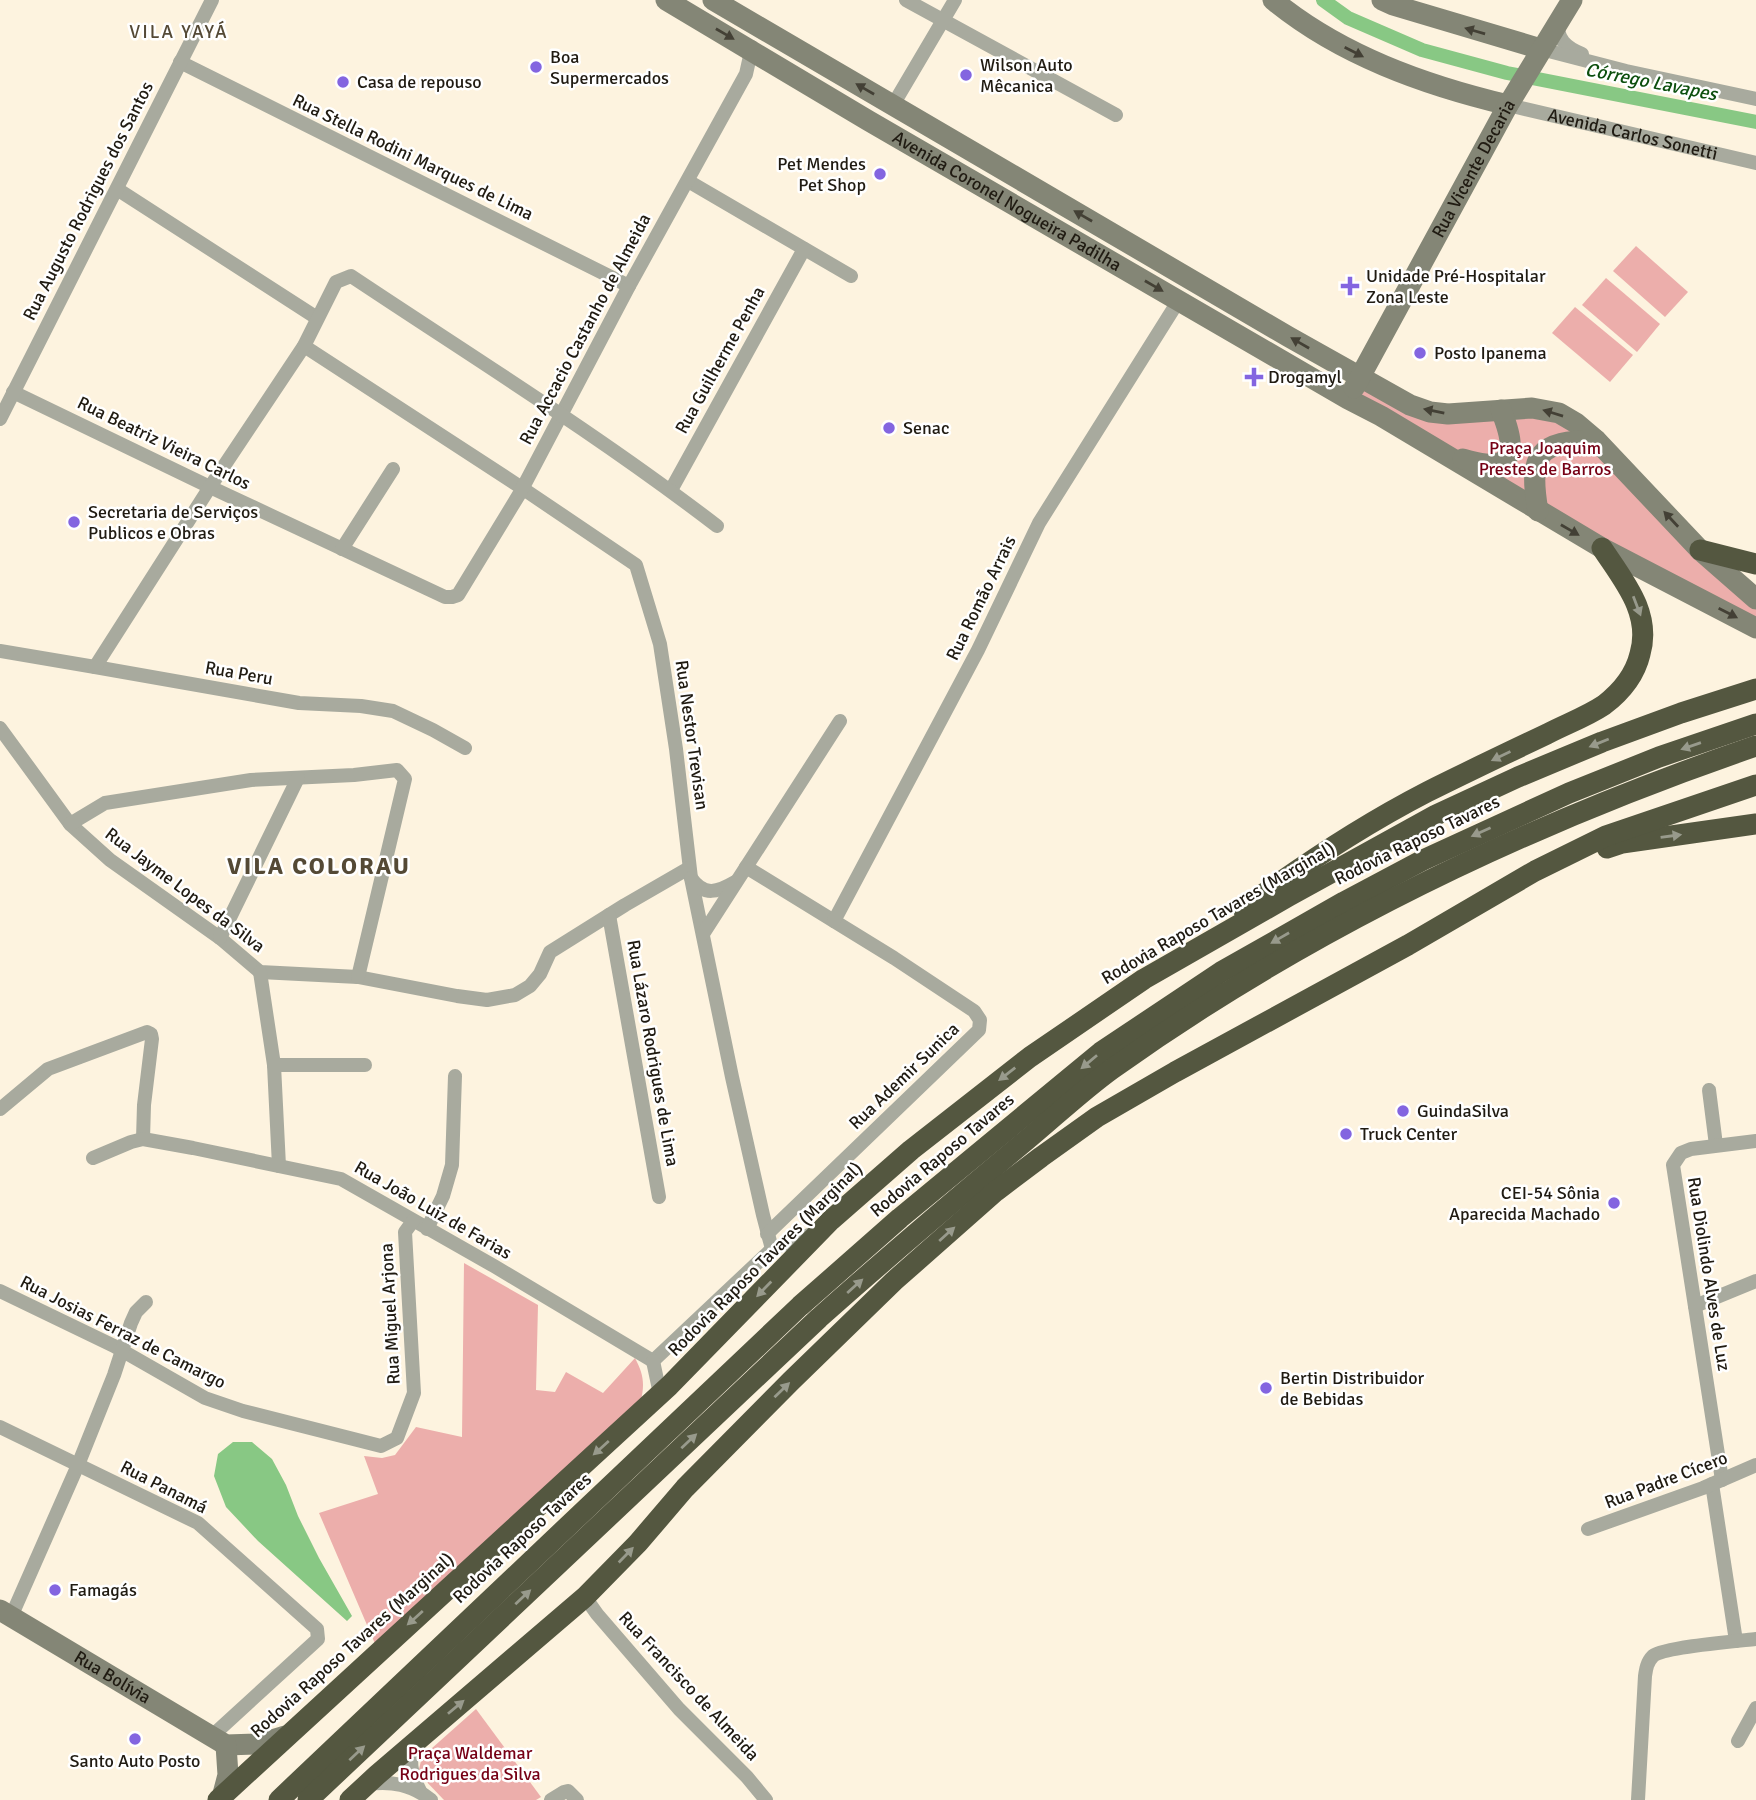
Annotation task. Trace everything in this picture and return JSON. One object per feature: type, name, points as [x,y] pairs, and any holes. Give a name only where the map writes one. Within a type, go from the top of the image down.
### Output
[{"type":"highway","points":[[1144,979],[1268,890],[1382,817],[1425,793],[1591,712],[1618,694],[1636,666],[1643,640],[1643,625],[1633,595],[1602,548]]},
{"type":"highway","points":[[1700,550],[1756,564]]},
{"type":"highway","name":"Rodovia Raposo Tavares (Marginal)","points":[[220,1797],[660,1394],[822,1230],[911,1150],[1030,1057],[1144,979],[1436,815],[1602,742],[1756,689]]},
{"type":"highway","name":"Rodovia Raposo Tavares","points":[[279,1800],[800,1306],[900,1218],[1101,1052],[1221,972],[1423,860],[1569,793],[1659,757],[1756,724]]},
{"type":"highway","points":[[308,1800],[819,1318],[904,1242],[1110,1071],[1268,968],[1465,862],[1600,803],[1756,746]]},
{"type":"highway","points":[[350,1800],[585,1597],[755,1415],[894,1281],[996,1191],[1041,1157],[1108,1110],[1535,872],[1606,836],[1756,785]]},
{"type":"highway","points":[[1535,872],[1622,843],[1756,824]]},
{"type":"main road","name":"Avenida Coronel Nogueira Padilha","points":[[666,0],[762,48],[893,106],[1410,405],[1430,412],[1448,414],[1532,408],[1559,413],[1596,440],[1700,550],[1756,599]]},
{"type":"main road","name":"Avenida Coronel Nogueira Padilha","points":[[713,0],[762,48],[869,121],[1381,416],[1602,548],[1756,628]]},
{"type":"main road","name":"Avenida Carlos Sonetti","points":[[1273,0],[1294,18],[1380,65],[1468,94],[1511,100]]},
{"type":"main road","points":[[1382,0],[1537,55]]},
{"type":"main road","name":"Rua Vicente Decaria","points":[[1359,377],[1490,136],[1568,5]]},
{"type":"main road","points":[[1468,94],[1486,109],[1490,119],[1490,136]]},
{"type":"main road","points":[[1348,399],[1359,377]]},
{"type":"main road","points":[[1449,456],[1485,464],[1504,459],[1511,440],[1501,410]]},
{"type":"main road","points":[[1538,511],[1533,475],[1541,455],[1559,443],[1596,440]]},
{"type":"main road","name":"Rua Bolívia","points":[[6,1613],[219,1740]]},
{"type":"main road","points":[[220,1797],[228,1776],[219,1740],[259,1744],[285,1736]]},
{"type":"street","name":"Rua Augusto Rodrigues dos Santos","points":[[0,419],[212,0]]},
{"type":"street","points":[[906,0],[1116,115]]},
{"type":"street","points":[[893,106],[956,0]]},
{"type":"street","points":[[1568,5],[1558,28],[1558,36],[1564,44],[1577,52],[1626,71]]},
{"type":"street","name":"Rua Accacio Castanho de Almeida","points":[[452,597],[458,595],[522,488],[629,286],[762,48]]},
{"type":"street","points":[[1537,55],[1756,99]]},
{"type":"street","name":"Rua Stella Rodini Marques de Lima","points":[[180,62],[629,286]]},
{"type":"street","name":"Avenida Carlos Sonetti","points":[[1511,100],[1756,163]]},
{"type":"street","points":[[688,181],[851,276]]},
{"type":"street","points":[[117,189],[317,318]]},
{"type":"street","name":"Rua Guilherme Penha","points":[[671,490],[804,249]]},
{"type":"street","points":[[95,667],[304,346],[336,282],[351,276],[671,490],[717,526]]},
{"type":"street","name":"Rua Romão Arrais","points":[[834,921],[978,650],[1039,523],[1179,300]]},
{"type":"street","name":"Rua Nestor Trevisan","points":[[304,346],[636,565],[660,644],[676,749],[690,873],[732,1077],[772,1249]]},
{"type":"street","name":"Rua Beatriz Vieira Carlos","points":[[13,392],[342,549],[445,597],[452,597]]},
{"type":"street","points":[[342,549],[393,469]]},
{"type":"street","name":"Rua Peru","points":[[0,651],[299,703],[361,706],[393,711],[465,748]]},
{"type":"street","points":[[703,934],[840,721]]},
{"type":"street","name":"Rua Jayme Lopes da Silva","points":[[0,728],[70,824],[110,860],[220,939],[260,972],[358,977],[487,1000],[515,995],[530,986],[540,974],[550,952],[609,915],[690,873]]},
{"type":"street","points":[[70,824],[104,803],[251,780],[397,770],[405,779],[358,977]]},
{"type":"street","points":[[220,939],[298,778]]},
{"type":"street","name":"Rua Ademir Sunica","points":[[746,867],[974,1011],[981,1020],[979,1030],[767,1234]]},
{"type":"street","points":[[690,873],[695,885],[708,891],[718,891],[736,882]]},
{"type":"street","name":"Rua Lázaro Rodrigues de Lima","points":[[609,915],[659,1197]]},
{"type":"street","points":[[260,972],[274,1065],[279,1166]]},
{"type":"street","points":[[0,1109],[48,1069],[147,1032],[152,1038],[144,1105],[144,1139]]},
{"type":"street","points":[[274,1065],[365,1065]]},
{"type":"street","points":[[427,1229],[443,1196],[452,1165],[455,1076]]},
{"type":"street","points":[[1710,1090],[1716,1145]]},
{"type":"street","name":"Rua João Luiz de Farias","points":[[93,1158],[144,1139],[341,1179],[494,1266],[653,1362]]},
{"type":"street","name":"Rua Diolindo Alves de Luz","points":[[1736,1641],[1695,1306],[1673,1165],[1681,1153],[1716,1145],[1756,1141]]},
{"type":"street","name":"Rua Miguel Arjona","points":[[390,1443],[397,1438],[414,1393],[405,1232],[413,1221]]},
{"type":"street","points":[[660,1394],[653,1362],[772,1249],[822,1230]]},
{"type":"street","points":[[1695,1306],[1756,1281]]},
{"type":"street","name":"Rua Josias Ferraz de Camargo","points":[[0,1291],[122,1351],[205,1398],[243,1411],[381,1446],[390,1443]]},
{"type":"street","points":[[6,1613],[78,1465],[131,1323],[136,1312],[146,1302]]},
{"type":"street","name":"Rua Panamá","points":[[0,1427],[198,1523],[317,1629],[318,1639],[219,1740]]},
{"type":"street","name":"Rua Padre Cícero","points":[[1588,1530],[1756,1465]]},
{"type":"street","name":"Rua Francisco de Almeida","points":[[585,1597],[679,1709],[747,1777],[766,1800]]},
{"type":"street","points":[[1637,1800],[1645,1676],[1651,1658],[1673,1649],[1756,1639]]},
{"type":"street","points":[[1738,1741],[1756,1708]]},
{"type":"street","points":[[419,1739],[410,1757],[413,1777],[425,1796]]},
{"type":"street","points":[[366,1784],[396,1783],[425,1796]]},
{"type":"street","points":[[551,1800],[564,1792],[572,1796]]},
{"type":"green space","points":[[1636,246],[1688,292],[1665,317],[1613,271]]},
{"type":"green space","points":[[1606,278],[1660,324],[1637,352],[1582,305]]},
{"type":"green space","points":[[1575,307],[1633,355],[1610,382],[1552,333]]},
{"type":"green space","name":"Praça Joaquim Prestes de Barros","points":[[1361,387],[1389,403],[1521,416],[1565,424],[1756,609],[1756,621],[1634,559],[1356,394]]},
{"type":"green space","points":[[464,1263],[538,1305],[536,1390],[555,1392],[566,1372],[603,1393],[635,1358],[642,1378],[641,1400],[376,1646],[319,1513],[378,1494],[364,1456],[382,1458],[395,1455],[416,1427],[462,1437]]},
{"type":"green space","name":"Praça Waldemar Rodrigues da Silva","points":[[476,1709],[541,1797],[536,1800],[444,1800],[422,1777],[419,1769],[422,1757]]},
{"type":"shaded area","points":[[233,1442],[252,1442],[272,1459],[319,1558],[352,1616],[347,1621],[258,1541],[226,1507],[214,1476],[218,1454]]},
{"type":"waterway","name":"Córrego Lavapes","points":[[1323,0],[1348,18],[1422,50],[1507,73],[1756,122]]},
{"type":"place","name":"Boa Supermercados","points":[[536,67]]},
{"type":"place","name":"Wilson Auto Mêcanica","points":[[966,75]]},
{"type":"place","name":"Casa de repouso","points":[[343,82]]},
{"type":"place","name":"Pet Mendes Pet Shop","points":[[880,174]]},
{"type":"place","name":"Unidade Pré-Hospitalar Zona Leste","points":[[1350,286]]},
{"type":"place","name":"Posto Ipanema","points":[[1420,353]]},
{"type":"place","name":"Drogamyl","points":[[1254,377]]},
{"type":"place","name":"Senac","points":[[889,428]]},
{"type":"place","name":"Secretaria de Serviços Publicos e Obras","points":[[74,522]]},
{"type":"place","name":"GuindaSilva","points":[[1403,1111]]},
{"type":"place","name":"Truck Center","points":[[1346,1134]]},
{"type":"place","name":"CEI-54 Sônia Aparecida Machado","points":[[1614,1203]]},
{"type":"place","name":"Bertin Distribuidor de Bebidas","points":[[1266,1388]]},
{"type":"place","name":"Famagás","points":[[55,1590]]},
{"type":"place","name":"Santo Auto Posto","points":[[135,1739]]},
{"type":"district","name":"VILA YAYÁ","points":[[179,32]]},
{"type":"district","name":"VILA COLORAU","points":[[319,866]]}]
